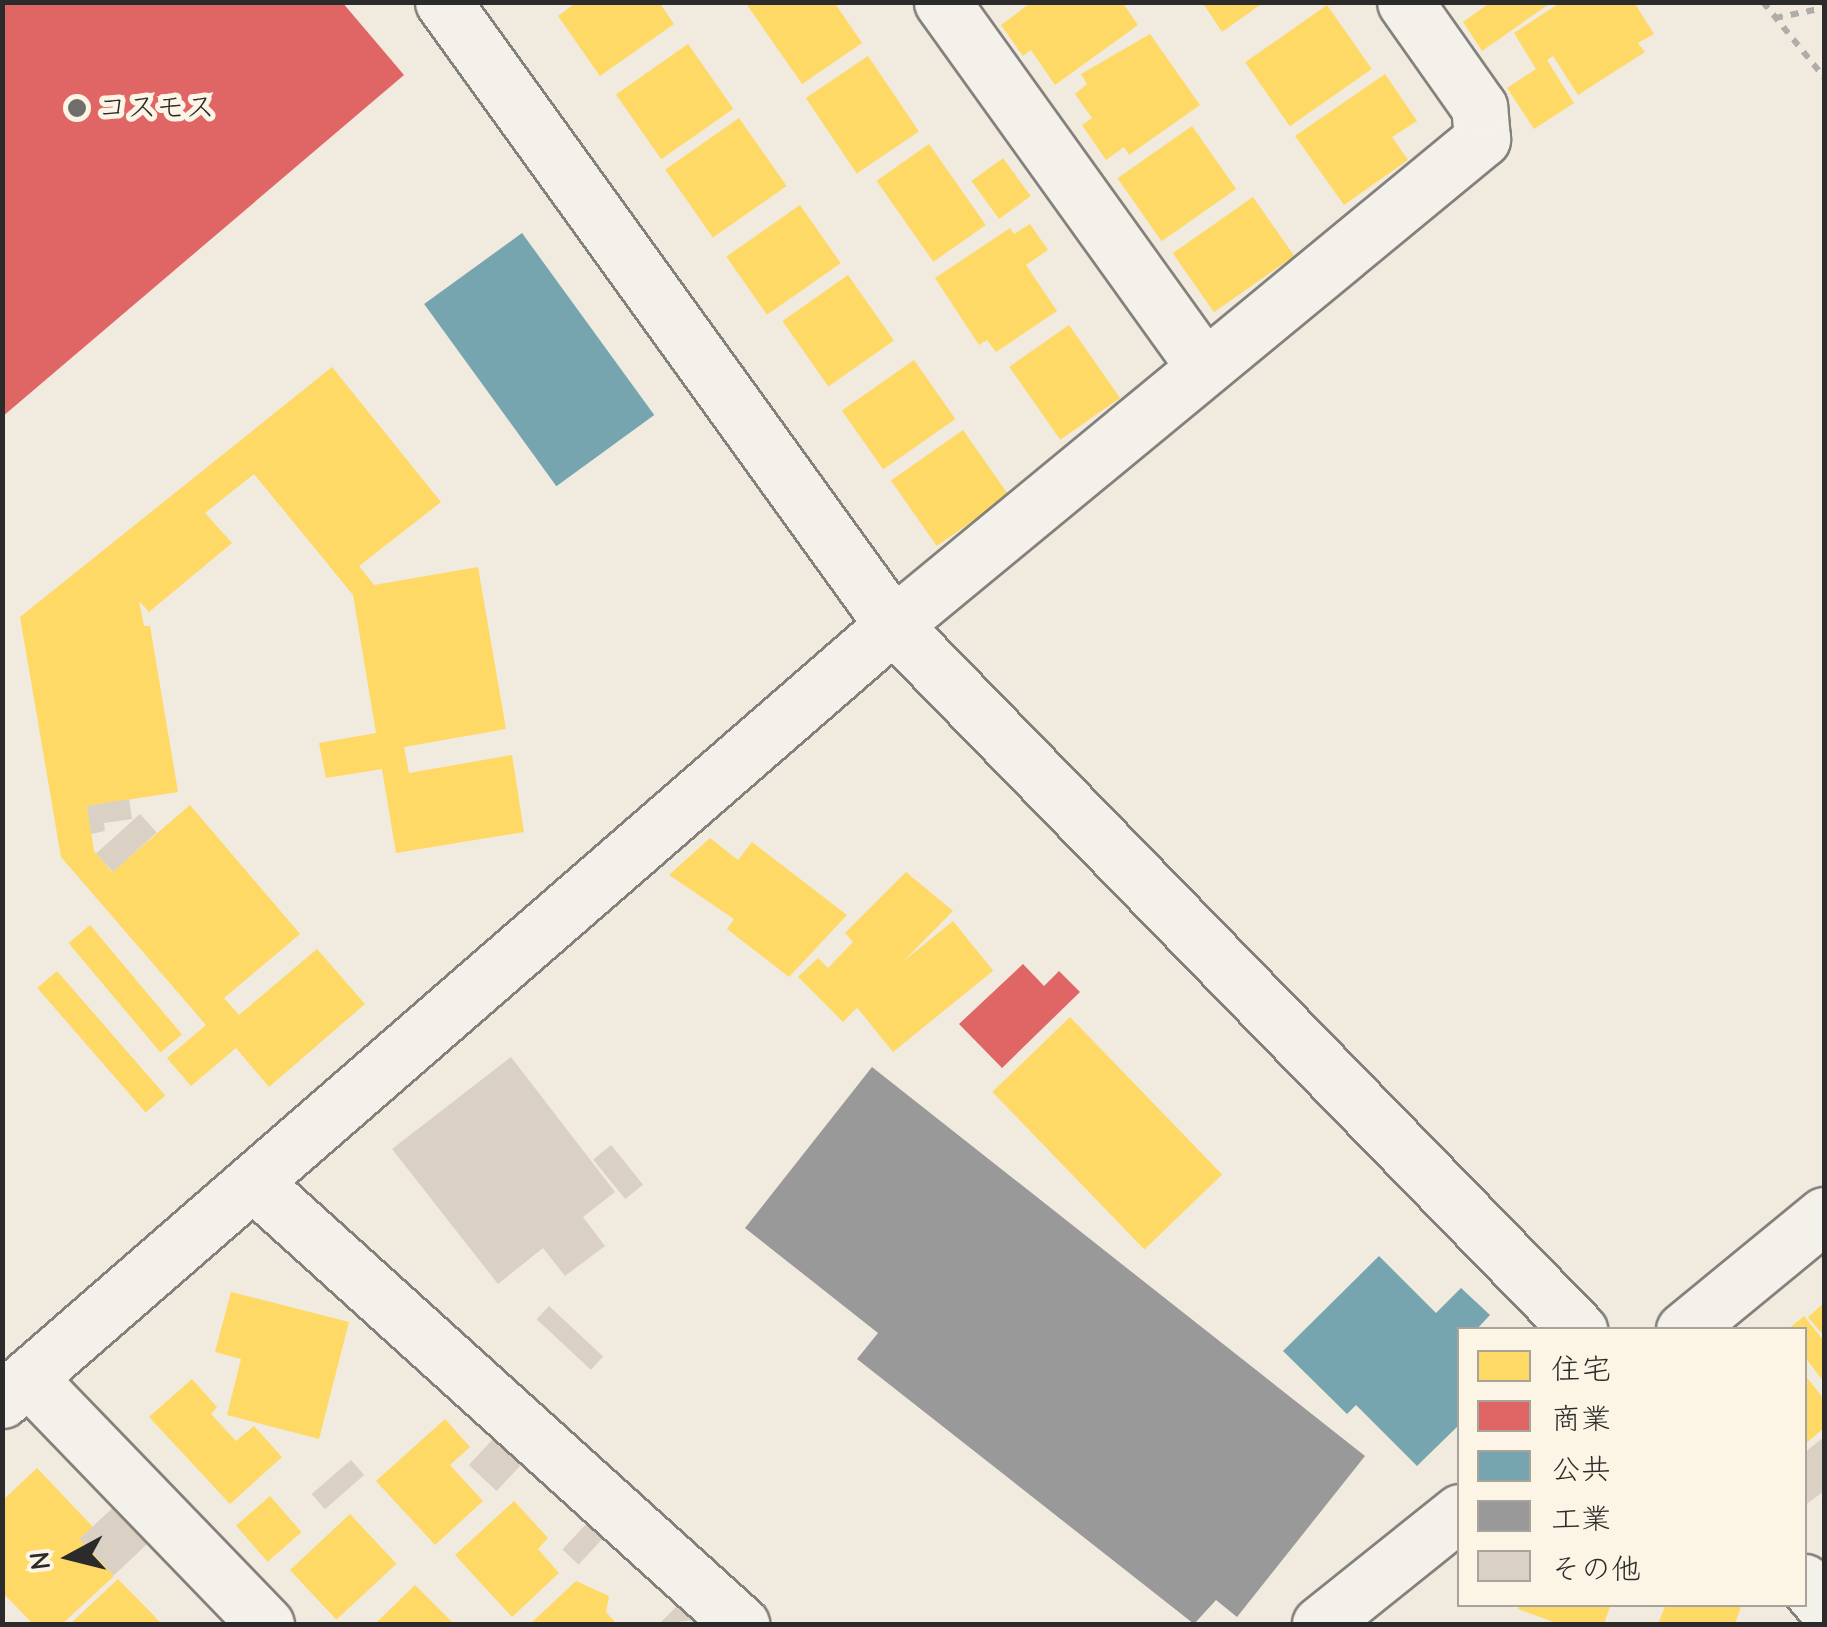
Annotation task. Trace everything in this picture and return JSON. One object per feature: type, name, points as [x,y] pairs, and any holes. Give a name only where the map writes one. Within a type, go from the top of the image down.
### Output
[{"type":"street","points":[[444,2],[894,625],[1577,1327]]},
{"type":"street","points":[[942,2],[1204,367]]},
{"type":"street","points":[[266,1624],[16,1389],[894,625],[1482,138],[1480,107],[1405,2]]},
{"type":"street","points":[[256,1184],[742,1624]]},
{"type":"street","points":[[1688,1327],[1824,1215]]},
{"type":"street","points":[[1320,1624],[1457,1514]]},
{"type":"street","points":[[1807,1585],[1824,1605]]},
{"type":"path","points":[[1763,2],[1824,77]]},
{"type":"path","points":[[1775,18],[1824,8]]},
{"type":"building: 住宅","points":[[577,2],[659,2],[674,24],[600,76],[558,16]]},
{"type":"building: 住宅","points":[[745,2],[834,2],[862,43],[802,84]]},
{"type":"building: 住宅","points":[[1032,2],[1122,2],[1138,25],[1055,85],[1031,50],[1023,56],[1001,25]]},
{"type":"building: 住宅","points":[[1202,2],[1264,2],[1222,32]]},
{"type":"building: 住宅","points":[[1491,2],[1552,2],[1482,51],[1463,22]]},
{"type":"building: 住宅","points":[[1561,2],[1634,2],[1654,34],[1638,43],[1645,52],[1578,95],[1553,56],[1547,60],[1574,103],[1534,129],[1507,88],[1536,69],[1514,33]]},
{"type":"building: 住宅","points":[[1327,5],[1372,69],[1290,126],[1245,62]]},
{"type":"building: 住宅","points":[[1150,34],[1200,105],[1129,155],[1124,147],[1106,160],[1082,125],[1092,118],[1075,94],[1087,84],[1081,74]]},
{"type":"building: 住宅","points":[[688,44],[733,109],[661,159],[616,94]]},
{"type":"building: 住宅","points":[[868,56],[919,131],[857,173],[806,98]]},
{"type":"building: 住宅","points":[[1385,74],[1417,121],[1392,137],[1408,160],[1344,205],[1295,136]]},
{"type":"building: 住宅","points":[[739,118],[787,186],[713,238],[665,170]]},
{"type":"building: 住宅","points":[[1192,126],[1236,189],[1162,241],[1117,178]]},
{"type":"building: 住宅","points":[[929,144],[986,225],[933,262],[877,181]]},
{"type":"building: 住宅","points":[[1003,158],[1031,196],[999,219],[971,181]]},
{"type":"building: 住宅","points":[[1253,197],[1294,256],[1214,312],[1173,253]]},
{"type":"building: 住宅","points":[[800,205],[841,263],[767,315],[726,257]]},
{"type":"building: 住宅","points":[[1030,224],[1048,250],[1026,265],[1057,311],[996,352],[987,340],[979,345],[935,278],[1010,228],[1014,234]]},
{"type":"building: 住宅","points":[[848,275],[894,341],[828,386],[782,321]]},
{"type":"building: 住宅","points":[[1069,325],[1120,398],[1060,440],[1009,367]]},
{"type":"building: 住宅","points":[[914,360],[955,419],[883,469],[842,410]]},
{"type":"building: 住宅","points":[[332,367],[441,502],[359,566],[374,585],[478,567],[506,729],[404,747],[409,773],[512,755],[524,832],[396,853],[382,769],[326,778],[319,743],[376,733],[353,595],[254,474],[205,513],[232,543],[149,612],[139,601],[144,626],[150,626],[178,792],[87,806],[94,851],[112,872],[190,805],[300,934],[224,998],[239,1015],[317,949],[365,1004],[269,1087],[236,1048],[191,1086],[167,1058],[206,1025],[61,857],[20,617]]},
{"type":"building: 住宅","points":[[963,430],[1009,496],[937,546],[891,480]]},
{"type":"building: 住宅","points":[[710,838],[738,860],[752,842],[847,915],[789,977],[727,929],[734,919],[669,875]]},
{"type":"building: 住宅","points":[[906,872],[953,911],[843,1022],[798,977],[818,958],[828,968],[853,942],[845,933]]},
{"type":"building: 住宅","points":[[953,921],[993,971],[893,1052],[853,1002]]},
{"type":"building: 住宅","points":[[90,925],[182,1035],[160,1053],[69,943]]},
{"type":"building: 住宅","points":[[57,971],[165,1096],[146,1113],[37,988]]},
{"type":"building: 住宅","points":[[1070,1017],[1222,1175],[1144,1250],[992,1092]]},
{"type":"building: 住宅","points":[[231,1292],[349,1322],[319,1439],[227,1415],[241,1359],[215,1352]]},
{"type":"building: 住宅","points":[[1824,1303],[1824,1336],[1808,1317]]},
{"type":"building: 住宅","points":[[1804,1316],[1824,1341],[1824,1382],[1807,1360],[1807,1327],[1791,1327]]},
{"type":"building: 住宅","points":[[1807,1378],[1824,1399],[1824,1428],[1807,1442]]},
{"type":"building: 住宅","points":[[192,1379],[217,1407],[211,1414],[236,1441],[254,1426],[282,1457],[230,1504],[149,1417]]},
{"type":"building: 住宅","points":[[445,1419],[470,1447],[450,1465],[483,1501],[435,1545],[376,1481]]},
{"type":"building: 住宅","points":[[37,1468],[93,1527],[80,1539],[114,1576],[62,1624],[33,1624],[2,1592],[2,1501]]},
{"type":"building: 住宅","points":[[270,1496],[301,1532],[268,1562],[236,1526]]},
{"type":"building: 住宅","points":[[514,1501],[548,1538],[538,1549],[559,1573],[512,1617],[455,1555]]},
{"type":"building: 住宅","points":[[350,1514],[396,1564],[336,1620],[290,1570]]},
{"type":"building: 住宅","points":[[118,1579],[162,1624],[70,1624]]},
{"type":"building: 住宅","points":[[576,1581],[609,1596],[606,1612],[617,1624],[530,1624]]},
{"type":"building: 住宅","points":[[415,1585],[454,1624],[375,1624]]},
{"type":"building: 住宅","points":[[1610,1607],[1604,1624],[1559,1624],[1518,1609]]},
{"type":"building: 住宅","points":[[1665,1607],[1741,1607],[1735,1624],[1658,1624]]},
{"type":"building: 商業","points":[[2,2],[342,2],[404,75],[2,417]]},
{"type":"building: 商業","points":[[1023,964],[1044,986],[1059,971],[1080,992],[1002,1068],[959,1024]]},
{"type":"building: 公共","points":[[522,233],[654,415],[556,486],[424,304]]},
{"type":"building: 公共","points":[[1379,1256],[1436,1313],[1461,1288],[1490,1315],[1479,1327],[1457,1327],[1457,1427],[1417,1466],[1356,1405],[1347,1414],[1283,1351]]},
{"type":"building: 工業","points":[[872,1067],[1365,1456],[1237,1617],[1216,1600],[1194,1624],[857,1359],[878,1333],[745,1228]]},
{"type":"building: その他","points":[[129,799],[132,819],[104,823],[105,831],[91,834],[87,806]]},
{"type":"building: その他","points":[[140,814],[157,833],[113,872],[96,853]]},
{"type":"building: その他","points":[[511,1057],[615,1192],[583,1217],[605,1246],[565,1276],[543,1248],[498,1284],[392,1149]]},
{"type":"building: その他","points":[[611,1145],[643,1185],[625,1199],[593,1159]]},
{"type":"building: その他","points":[[549,1306],[603,1356],[591,1370],[537,1319]]},
{"type":"building: その他","points":[[1824,1437],[1824,1491],[1807,1504],[1807,1451]]},
{"type":"building: その他","points":[[494,1438],[522,1464],[497,1491],[469,1465]]},
{"type":"building: その他","points":[[351,1460],[364,1475],[325,1509],[312,1494]]},
{"type":"building: その他","points":[[119,1502],[153,1539],[114,1575],[80,1539]]},
{"type":"building: その他","points":[[589,1521],[605,1536],[578,1565],[562,1550]]},
{"type":"building: その他","points":[[679,1604],[695,1620],[659,1624]]},
{"type":"place","name":"コスモス","points":[[77,108]]}]
